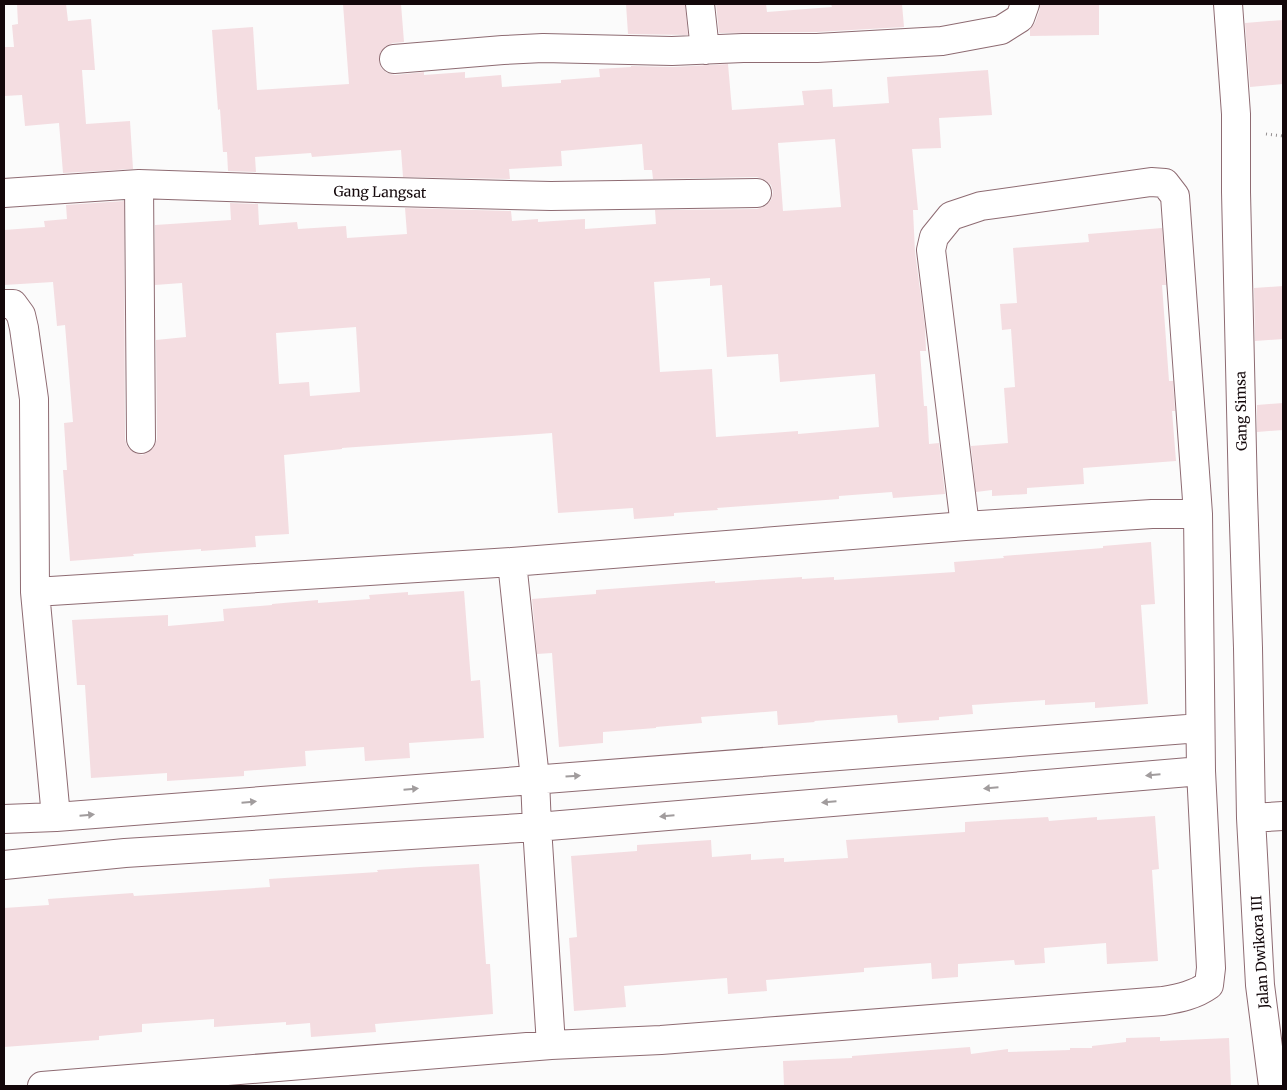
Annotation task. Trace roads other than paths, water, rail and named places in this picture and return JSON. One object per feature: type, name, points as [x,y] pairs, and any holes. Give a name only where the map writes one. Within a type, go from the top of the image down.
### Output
[{"type":"street","points":[[700,4],[705,50]]},
{"type":"street","points":[[394,59],[503,50],[672,51],[742,48],[818,48],[942,41],[1001,30],[1020,18],[1025,4]]},
{"type":"street","name":"Gang Simsa","points":[[1228,4],[1236,114],[1242,474],[1251,818]]},
{"type":"street","points":[[42,1086],[551,1045],[660,1040],[1164,1001],[1201,991],[1209,985],[1211,968],[1201,771],[1198,514],[1175,196],[1165,183],[1151,182],[981,206],[951,216],[934,237],[931,250],[965,526]]},
{"type":"street","points":[[139,184],[141,439]]},
{"type":"street","name":"Gang Langsat","points":[[4,193],[139,184],[551,196],[757,192]]},
{"type":"street","points":[[4,304],[12,304],[21,315],[34,399],[35,592],[56,817]]},
{"type":"street","points":[[35,592],[512,562],[965,526],[1152,514],[1198,514]]},
{"type":"street","points":[[512,562],[535,779],[551,1045]]},
{"type":"street","points":[[4,819],[56,817],[1200,728]]},
{"type":"street","points":[[4,864],[135,852],[537,826],[1201,771]]},
{"type":"street","points":[[1251,818],[1283,816]]},
{"type":"street","name":"Jalan Dwikora III","points":[[1251,818],[1260,985],[1273,1086]]}]
